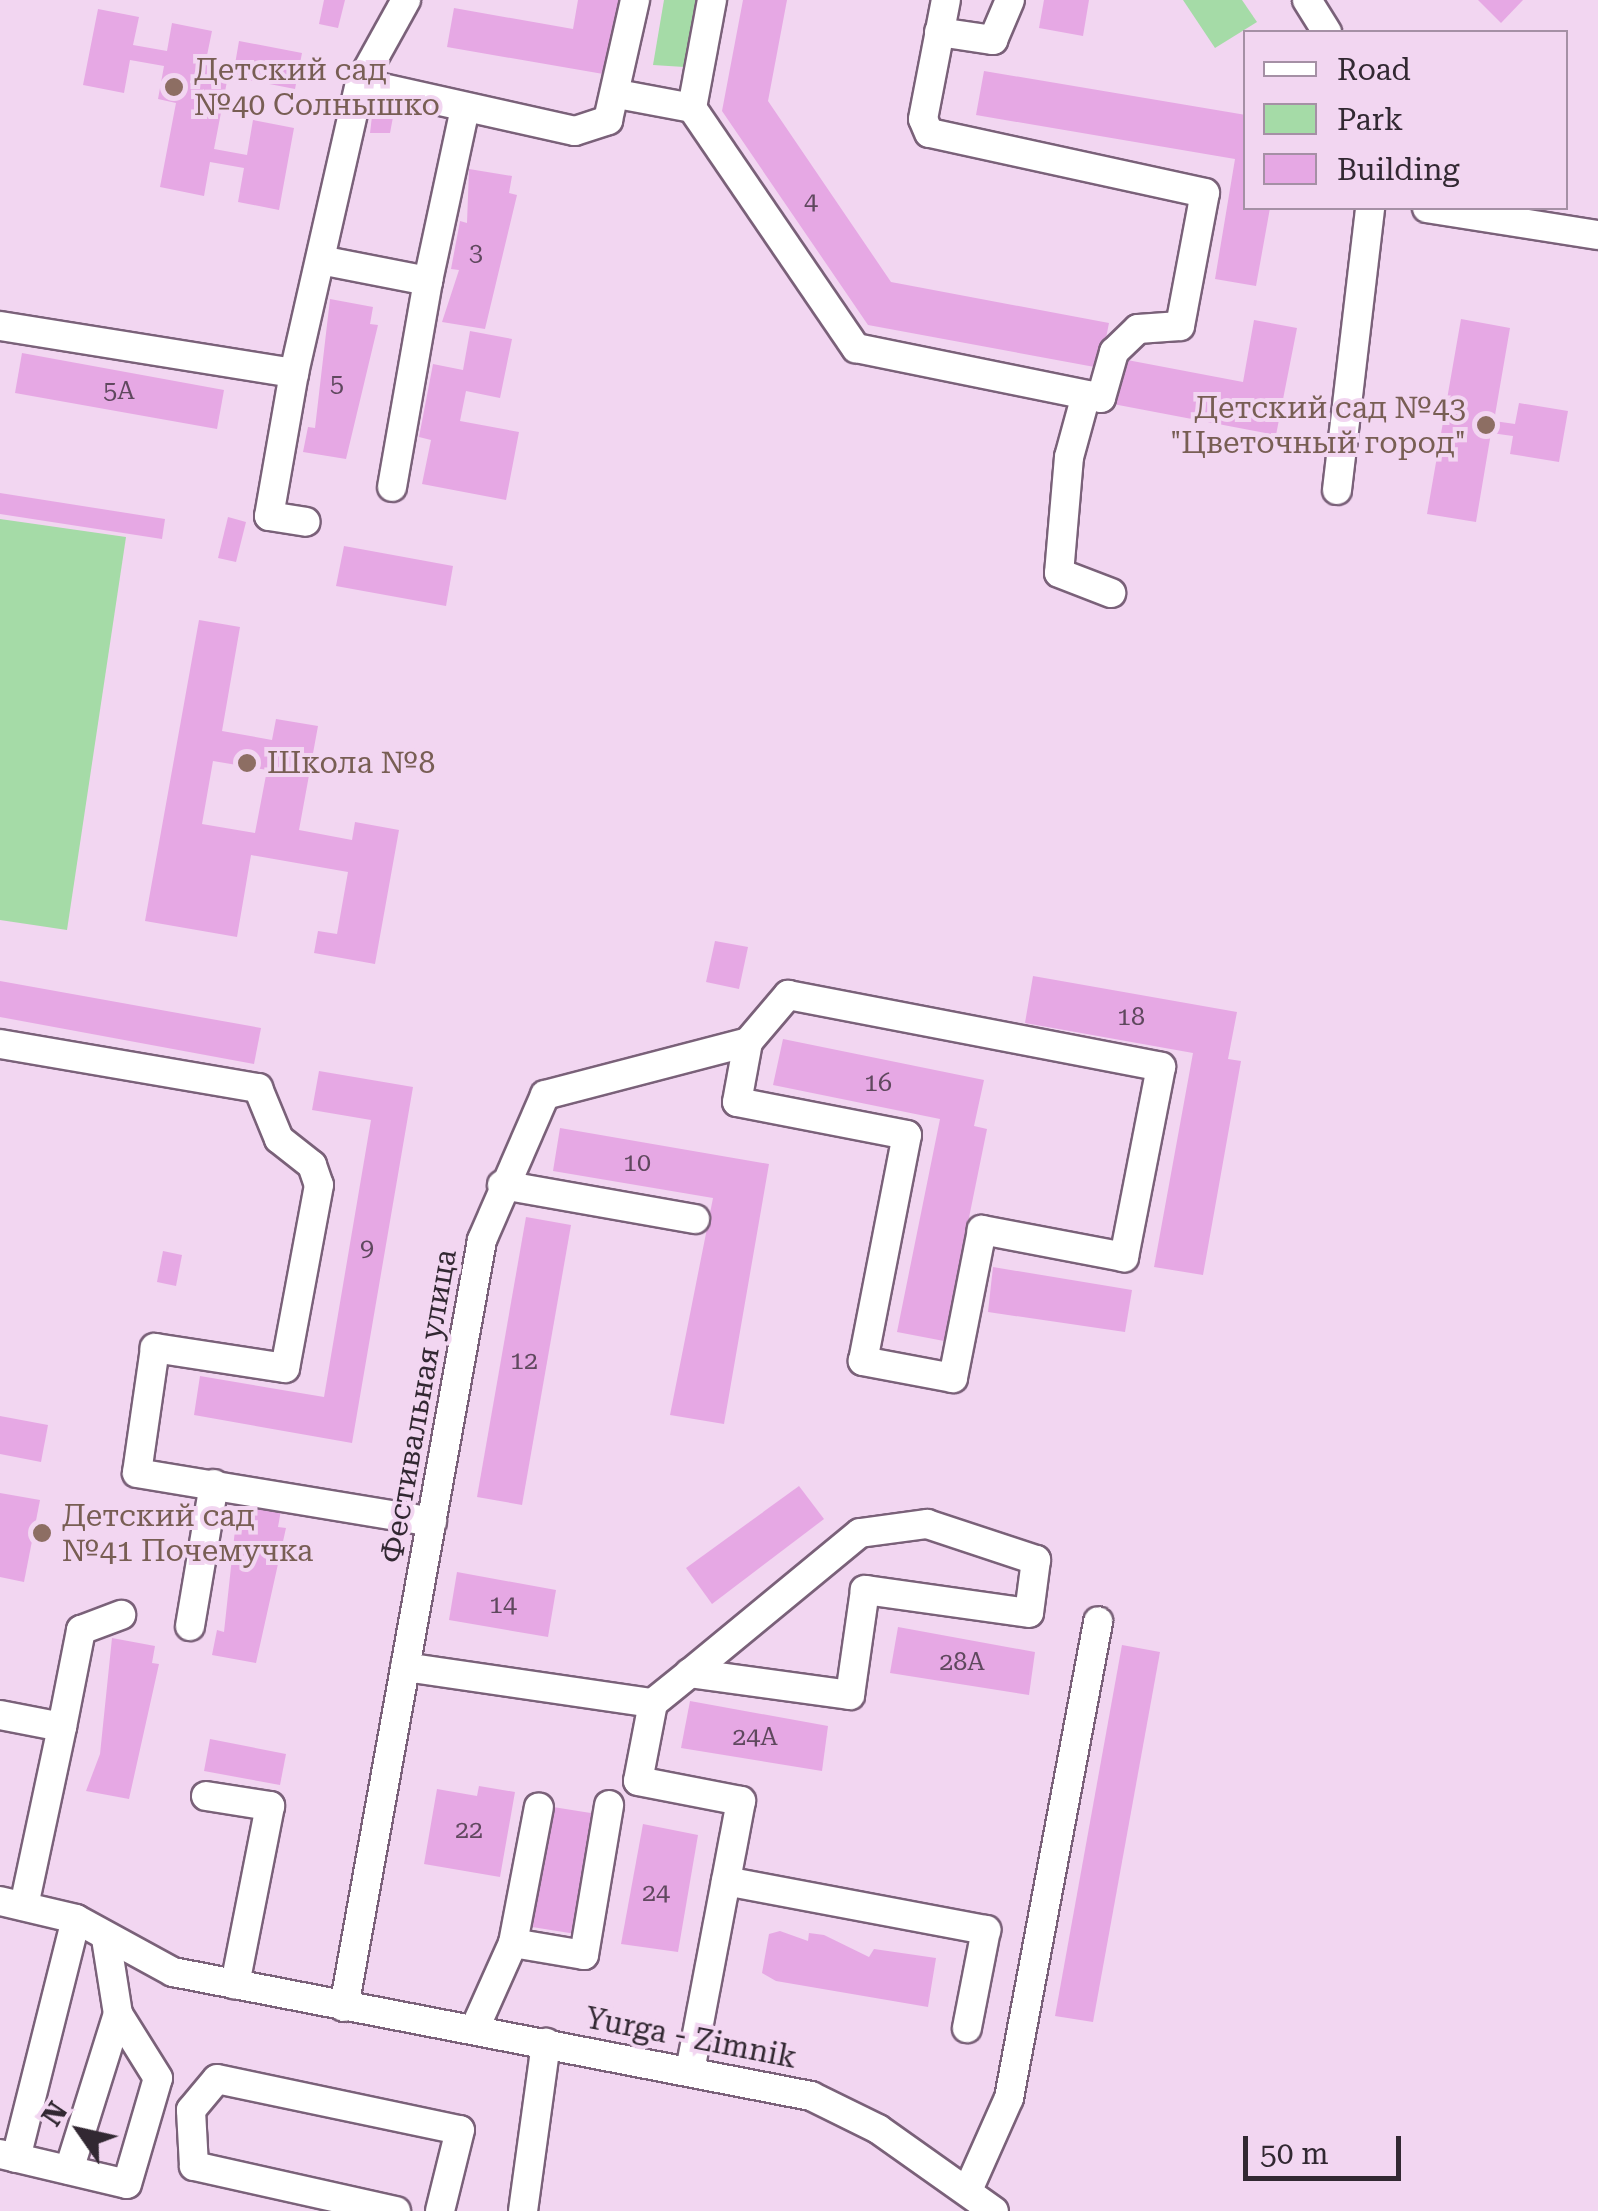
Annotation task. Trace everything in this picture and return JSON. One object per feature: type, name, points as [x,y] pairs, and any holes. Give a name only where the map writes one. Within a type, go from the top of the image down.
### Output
[{"type":"street","points":[[306,522],[269,516],[294,373],[325,260],[360,84],[406,0]]},
{"type":"street","points":[[613,107],[635,0]]},
{"type":"street","points":[[712,0],[692,108],[856,348],[1086,396],[1104,394],[1114,352],[1138,329],[1180,326],[1205,193],[929,133],[923,119],[946,0]]},
{"type":"street","points":[[940,32],[992,40],[1010,0]]},
{"type":"street","points":[[1307,0],[1326,30]]},
{"type":"street","points":[[360,84],[575,130],[613,107],[692,108]]},
{"type":"street","points":[[392,487],[428,280],[464,108]]},
{"type":"street","points":[[1337,490],[1370,210]]},
{"type":"street","points":[[1441,210],[1598,235]]},
{"type":"street","points":[[325,260],[428,280]]},
{"type":"street","points":[[0,326],[294,373]]},
{"type":"street","points":[[1086,396],[1069,457],[1059,573],[1112,592]]},
{"type":"street","points":[[788,995],[1161,1068],[1124,1257],[982,1230],[953,1378],[863,1360],[908,1134],[736,1102],[748,1042],[788,995]]},
{"type":"street","name":"Фестивальная улица","points":[[344,2007],[482,1240],[502,1184],[545,1095],[748,1042]]},
{"type":"street","points":[[0,1044],[258,1088],[279,1139],[312,1165],[319,1185],[285,1368],[155,1348],[138,1473],[432,1522]]},
{"type":"street","points":[[502,1184],[695,1219]]},
{"type":"street","points":[[190,1626],[214,1484]]},
{"type":"street","points":[[690,1673],[850,1695],[865,1590],[1029,1613],[1036,1560],[927,1524],[860,1532],[690,1673],[654,1704],[638,1782],[741,1801],[691,2066]]},
{"type":"street","points":[[12,1903],[62,1727],[80,1630],[122,1615]]},
{"type":"street","points":[[968,2190],[1009,2098],[1098,1621]]},
{"type":"street","points":[[406,1667],[654,1704]]},
{"type":"street","points":[[0,1715],[62,1727]]},
{"type":"street","points":[[206,1796],[270,1806],[235,1985]]},
{"type":"street","points":[[513,1943],[584,1955],[609,1805]]},
{"type":"street","points":[[475,2028],[513,1943],[539,1807]]},
{"type":"street","points":[[726,1881],[986,1930],[967,2028]]},
{"type":"street","name":"Yurga - Zimnik","points":[[12,1903],[76,1920],[174,1972],[344,2007],[691,2066],[811,2096],[968,2190],[994,2211]]},
{"type":"street","points":[[76,1920],[8,2156],[127,2184],[158,2078]]},
{"type":"street","points":[[106,1938],[118,2014],[158,2078],[192,2110]]},
{"type":"street","points":[[68,2170],[118,2014]]},
{"type":"street","points":[[524,2211],[546,2043]]},
{"type":"street","points":[[396,2211],[194,2166],[192,2110],[217,2079],[460,2130],[440,2211]]},
{"type":"green space","points":[[664,0],[711,0],[700,68],[653,65]]},
{"type":"green space","points":[[1183,0],[1242,0],[1257,22],[1215,48]]},
{"type":"green space","points":[[0,519],[126,537],[67,930],[0,920]]},
{"type":"building","points":[[324,0],[345,0],[338,28],[319,24]]},
{"type":"building","points":[[578,0],[622,0],[609,75],[447,47],[454,8],[573,29]]},
{"type":"building","points":[[743,0],[787,0],[768,101],[891,282],[1109,323],[1100,368],[868,325],[722,111]]},
{"type":"building","points":[[1044,0],[1089,0],[1083,36],[1039,28]]},
{"type":"building","points":[[1478,0],[1523,0],[1501,23]]},
{"type":"building","points":[[98,9],[139,17],[133,45],[167,51],[172,23],[212,31],[205,65],[234,70],[239,41],[302,53],[295,89],[228,76],[214,149],[247,155],[253,120],[294,128],[279,210],[238,202],[244,168],[210,162],[204,196],[160,187],[176,103],[158,99],[164,66],[130,60],[124,93],[83,85]]},
{"type":"building","points":[[984,71],[1243,114],[1243,210],[1270,210],[1256,286],[1215,279],[1235,159],[976,115]]},
{"type":"building","points":[[374,100],[396,101],[390,133],[370,133]]},
{"type":"building","points":[[469,169],[512,176],[509,193],[517,195],[485,329],[442,322],[459,270],[451,269],[460,221],[467,223]]},
{"type":"building","points":[[330,299],[373,307],[370,324],[378,325],[346,459],[303,452],[308,427],[315,428]]},
{"type":"building","points":[[1461,319],[1510,328],[1494,421],[1515,424],[1519,403],[1568,411],[1559,462],[1510,454],[1513,436],[1491,433],[1476,522],[1427,514]]},
{"type":"building","points":[[1254,320],[1297,328],[1276,435],[1113,404],[1122,359],[1243,382]]},
{"type":"building","points":[[470,331],[512,339],[500,398],[466,391],[460,421],[519,432],[506,500],[422,484],[431,440],[419,437],[433,364],[463,370]]},
{"type":"building","points":[[22,353],[224,390],[217,429],[15,393]]},
{"type":"building","points":[[0,493],[165,519],[162,539],[0,514]]},
{"type":"building","points":[[228,517],[246,522],[236,562],[218,558]]},
{"type":"building","points":[[344,546],[453,566],[446,606],[336,586]]},
{"type":"building","points":[[199,620],[240,627],[222,731],[272,740],[276,719],[318,726],[299,830],[352,840],[355,822],[399,830],[375,964],[314,953],[318,931],[337,934],[348,872],[251,855],[237,937],[145,921]],"holes":[[[213,761],[267,770],[255,833],[202,824]]]},
{"type":"building","points":[[715,941],[748,947],[739,989],[706,982]]},
{"type":"building","points":[[1033,976],[1237,1012],[1228,1059],[1241,1061],[1203,1275],[1154,1267],[1193,1053],[1025,1023]]},
{"type":"building","points":[[0,981],[261,1028],[254,1064],[0,1017]]},
{"type":"building","points":[[783,1039],[984,1080],[974,1126],[987,1129],[944,1341],[897,1332],[940,1119],[773,1085]]},
{"type":"building","points":[[319,1071],[413,1087],[352,1443],[194,1415],[200,1376],[324,1397],[371,1120],[312,1110]]},
{"type":"building","points":[[560,1128],[769,1164],[724,1424],[670,1415],[713,1198],[553,1171]]},
{"type":"building","points":[[526,1217],[571,1225],[522,1505],[477,1497]]},
{"type":"building","points":[[163,1251],[182,1255],[176,1286],[157,1282]]},
{"type":"building","points":[[993,1267],[1132,1290],[1125,1332],[988,1312]]},
{"type":"building","points":[[0,1416],[48,1425],[41,1462],[0,1454]]},
{"type":"building","points":[[799,1486],[824,1519],[712,1604],[686,1568]]},
{"type":"building","points":[[0,1493],[40,1500],[24,1582],[0,1577]]},
{"type":"building","points":[[238,1502],[281,1510],[278,1527],[286,1528],[256,1663],[212,1655],[217,1630],[224,1632]]},
{"type":"building","points":[[457,1572],[556,1590],[548,1637],[449,1620]]},
{"type":"building","points":[[898,1627],[1035,1652],[1029,1695],[890,1673]]},
{"type":"building","points":[[112,1638],[155,1646],[152,1663],[159,1664],[129,1799],[86,1791],[100,1754]]},
{"type":"building","points":[[1122,1645],[1160,1652],[1093,2022],[1055,2016]]},
{"type":"building","points":[[690,1701],[828,1726],[822,1771],[681,1748]]},
{"type":"building","points":[[210,1739],[286,1754],[280,1785],[204,1771]]},
{"type":"building","points":[[479,1786],[515,1792],[500,1877],[424,1864],[437,1789],[477,1796]]},
{"type":"building","points":[[553,1807],[597,1814],[576,1934],[532,1927]]},
{"type":"building","points":[[643,1824],[698,1835],[678,1952],[621,1944]]},
{"type":"building","points":[[780,1931],[808,1941],[809,1933],[824,1935],[869,1957],[874,1949],[936,1958],[928,2007],[776,1981],[762,1973],[769,1934]]},
{"type":"place","name":"Детский сад №40 Солнышко","points":[[174,87]]},
{"type":"place","name":"Детский сад №43 \"Цветочный город\"","points":[[1486,425]]},
{"type":"place","name":"Школа №8","points":[[247,763]]},
{"type":"place","name":"Детский сад №41 Почемучка","points":[[42,1533]]}]
